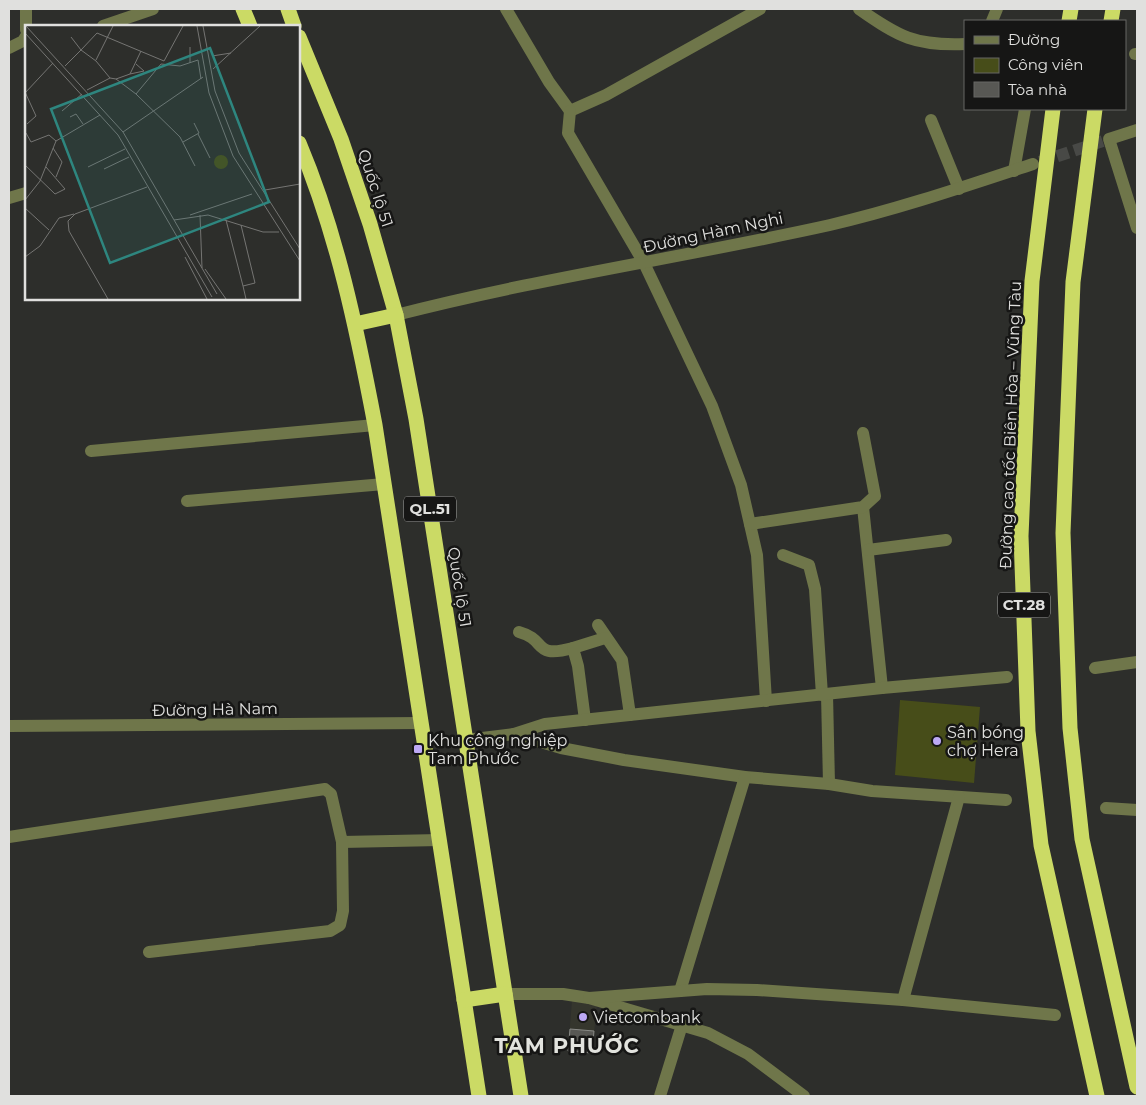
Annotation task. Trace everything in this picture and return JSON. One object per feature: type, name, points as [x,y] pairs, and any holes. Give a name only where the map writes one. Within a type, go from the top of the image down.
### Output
[{"type":"highway","points":[[243,9],[250,25]]},
{"type":"highway","points":[[288,9],[294,25]]},
{"type":"highway","name":"Quốc lộ 51","points":[[300,39],[341,139],[370,224],[396,315],[416,419],[521,1096]]},
{"type":"highway","name":"Đường cao tốc Biên Hòa – Vũng Tàu","points":[[1053,110],[1032,281],[1030,320],[1022,536],[1028,731],[1041,845],[1097,1096]]},
{"type":"highway","name":"CT.28","points":[[1095,110],[1074,282],[1063,524],[1070,728],[1082,839],[1137,1087]]},
{"type":"highway","name":"QL.51","points":[[300,150],[330,235],[355,324],[375,425],[479,1096]]},
{"type":"highway","points":[[355,324],[396,315]]},
{"type":"highway","points":[[464,1000],[505,994]]},
{"type":"street","points":[[26,9],[26,25]]},
{"type":"street","points":[[106,25],[153,9]]},
{"type":"street","points":[[506,9],[549,82],[570,111],[568,133],[644,263],[712,406],[741,485],[757,555],[766,701]]},
{"type":"street","points":[[570,111],[606,95],[760,9]]},
{"type":"street","points":[[859,9],[888,29],[912,41],[935,45],[964,44]]},
{"type":"street","points":[[9,48],[22,42],[25,38]]},
{"type":"street","points":[[1014,171],[1025,110]]},
{"type":"street","points":[[931,120],[959,189]]},
{"type":"street","points":[[1137,130],[1109,140],[1137,228]]},
{"type":"street","name":"Đường Hàm Nghi","points":[[396,315],[482,293],[644,263],[832,224],[959,189],[1033,164]]},
{"type":"street","points":[[9,198],[25,193]]},
{"type":"street","points":[[91,451],[375,425]]},
{"type":"street","points":[[750,524],[863,507],[875,496],[863,433]]},
{"type":"street","points":[[187,501],[384,484]]},
{"type":"street","points":[[863,507],[882,688]]},
{"type":"street","points":[[868,550],[946,540]]},
{"type":"street","points":[[784,555],[809,565],[815,589],[829,784]]},
{"type":"street","points":[[598,625],[605,638],[622,660],[630,715]]},
{"type":"street","points":[[518,632],[530,635],[542,649],[549,653],[605,638]]},
{"type":"street","points":[[573,648],[578,666],[585,720]]},
{"type":"street","points":[[1095,668],[1137,662]]},
{"type":"street","points":[[466,740],[514,734],[545,724],[882,688],[1007,677]]},
{"type":"street","name":"Đường Hà Nam","points":[[9,726],[421,722]]},
{"type":"street","points":[[514,734],[561,748],[624,760],[745,777],[829,784],[872,791],[1006,800]]},
{"type":"street","points":[[680,991],[745,777]]},
{"type":"street","points":[[9,837],[325,789],[331,794],[342,842],[344,911],[340,925],[330,931],[149,952]]},
{"type":"street","points":[[903,1000],[959,797]]},
{"type":"street","points":[[1106,808],[1137,810]]},
{"type":"street","points":[[342,842],[440,840]]},
{"type":"street","points":[[589,998],[707,988],[903,1000],[1055,1014]]},
{"type":"street","points":[[505,994],[563,994],[589,998],[682,1024],[730,1043],[764,1065],[804,1096]]},
{"type":"street","points":[[660,1096],[682,1024]]},
{"type":"shaded area","name":"Vietcombank","points":[[572,1000],[597,1004],[592,1053],[568,1051]]},
{"type":"green space","name":"Sân bóng chợ Hera","points":[[900,700],[980,707],[974,783],[895,775]]},
{"type":"building","points":[[570,1029],[594,1031],[592,1053],[568,1051]]},
{"type":"tunnel","points":[[1040,162],[1109,139]]},
{"type":"place","name":"Sân bóng chợ Hera","points":[[937,741]]},
{"type":"place","name":"Khu công nghiệp Tam Phước","points":[[418,749]]},
{"type":"place","name":"Vietcombank","points":[[583,1017]]},
{"type":"district","name":"TAM PHƯỚC","points":[[567,1046]]}]
